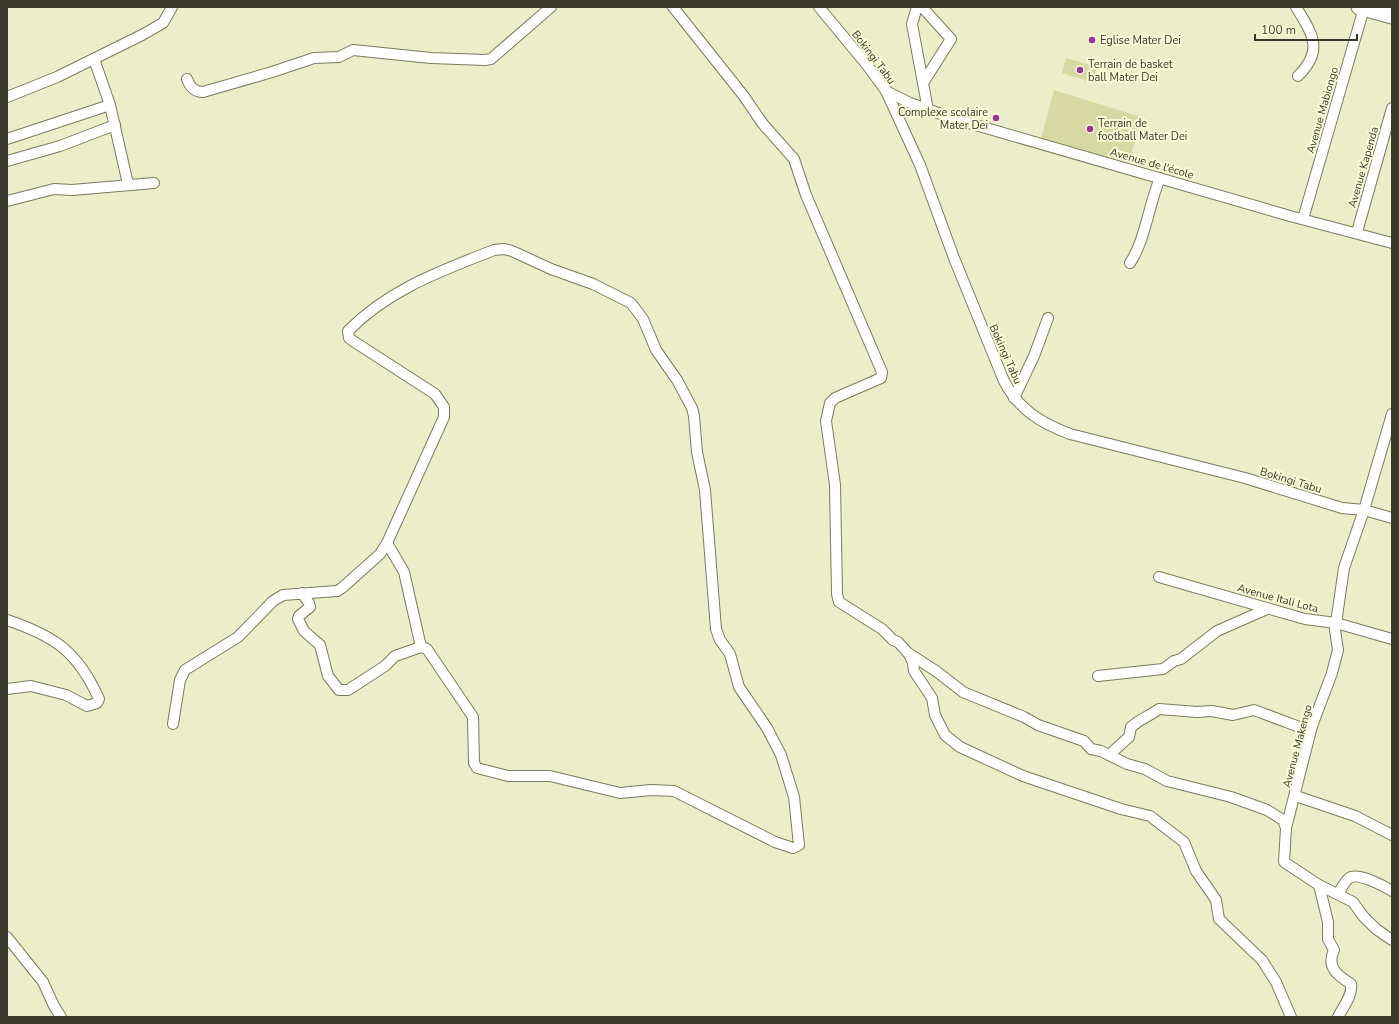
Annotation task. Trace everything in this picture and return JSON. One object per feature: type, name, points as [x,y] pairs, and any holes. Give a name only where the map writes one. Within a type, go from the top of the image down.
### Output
[{"type":"highway","points":[[1361,8],[1392,16]]},
{"type":"street","points":[[7,97],[51,80],[164,23],[172,7]]},
{"type":"street","points":[[187,79],[191,87],[198,92],[203,92],[314,58],[339,57],[352,50],[431,58],[485,60],[496,56],[551,7]]},
{"type":"street","points":[[673,7],[743,95],[763,124],[794,159],[806,195],[882,372],[881,378],[835,398],[828,407],[826,421],[835,485],[837,594],[840,603],[880,628],[893,640],[898,642],[908,654],[913,664],[914,671],[932,698],[935,715],[945,735],[960,748],[1023,776],[1121,809],[1150,816],[1184,842],[1196,871],[1216,900],[1219,919],[1262,960],[1276,982],[1291,1017]]},
{"type":"street","name":"Bokingi Tabu","points":[[819,7],[867,65],[886,91],[920,165],[954,258],[1004,381],[1014,398],[1041,421],[1070,434],[1245,478],[1342,508],[1364,510],[1392,518]]},
{"type":"street","points":[[917,7],[912,24],[928,110]]},
{"type":"street","points":[[922,7],[951,39],[923,83]]},
{"type":"street","points":[[1296,7],[1308,27],[1314,47],[1311,61],[1298,76]]},
{"type":"street","name":"Avenue Mabiongo","points":[[1304,219],[1361,8]]},
{"type":"street","points":[[94,59],[110,105],[128,184]]},
{"type":"street","name":"Avenue de l'école","points":[[886,91],[928,110],[1160,178],[1392,243]]},
{"type":"street","points":[[7,139],[110,105]]},
{"type":"street","name":"Avenue Kapenda","points":[[1357,232],[1392,108]]},
{"type":"street","points":[[7,160],[60,146],[115,125]]},
{"type":"street","points":[[1130,263],[1136,252],[1160,178]]},
{"type":"street","points":[[7,201],[54,189],[72,190],[128,184],[154,183]]},
{"type":"street","points":[[173,724],[180,680],[185,670],[238,637],[273,601],[285,594],[332,591],[342,588],[380,554],[387,543],[444,417],[444,407],[435,394],[349,338],[348,331],[361,318],[382,302],[416,281],[499,249],[523,255],[551,269],[593,284],[631,303],[643,319],[656,350],[677,380],[692,408],[696,452],[705,490],[716,629],[720,640],[730,654],[739,687],[767,728],[781,755],[794,797],[799,845],[793,848],[775,842],[674,791],[651,790],[620,793],[550,776],[508,776],[477,768],[474,763],[473,717],[426,649],[421,647],[395,656],[385,666],[348,690],[339,690],[328,676],[320,645],[304,631],[298,619],[299,616],[310,607],[302,593]]},
{"type":"street","points":[[1014,398],[1034,356],[1048,318]]},
{"type":"street","name":"Avenue Makengo","points":[[1392,414],[1364,510],[1344,568],[1335,630],[1338,650],[1332,673],[1312,726],[1296,796],[1286,828],[1284,863],[1357,906],[1363,916],[1376,929],[1392,940]]},
{"type":"street","points":[[387,543],[404,572],[421,647]]},
{"type":"street","name":"Avenue Itali Lota","points":[[1159,577],[1304,619],[1336,623],[1392,638]]},
{"type":"street","points":[[1098,676],[1163,669],[1174,661],[1180,660],[1219,630],[1267,609]]},
{"type":"street","points":[[7,620],[37,632],[73,655],[83,668],[99,699],[97,703],[87,706],[66,695],[49,689],[31,686],[7,689]]},
{"type":"street","points":[[908,654],[936,671],[963,692],[1022,716],[1038,725],[1084,741],[1091,749],[1109,754],[1127,764],[1145,769],[1167,781],[1231,797],[1252,804],[1277,815],[1283,820],[1286,828]]},
{"type":"street","points":[[1109,754],[1129,737],[1130,727],[1141,719],[1152,715],[1159,709],[1197,712],[1212,711],[1233,715],[1254,710],[1302,728],[1312,726]]},
{"type":"street","points":[[1296,796],[1355,816],[1392,836]]},
{"type":"street","points":[[1338,894],[1348,878],[1353,877],[1371,881],[1392,891]]},
{"type":"street","points":[[1319,885],[1328,922],[1328,939],[1334,950],[1331,957],[1331,965],[1336,974],[1351,986],[1350,993],[1338,1017]]},
{"type":"street","points":[[7,937],[43,982],[61,1017]]},
{"type":"green space","name":"Terrain de basket ball Mater Dei","points":[[1066,58],[1097,67],[1093,83],[1062,73]]},
{"type":"green space","name":"Terrain de football Mater Dei","points":[[1054,90],[1141,117],[1128,167],[1040,142]]},
{"type":"place","name":"Eglise Mater Dei","points":[[1092,40]]},
{"type":"place","name":"Terrain de basket ball Mater Dei","points":[[1080,70]]},
{"type":"place","name":"Complexe scolaire Mater Dei","points":[[996,118]]},
{"type":"place","name":"Terrain de football Mater Dei","points":[[1090,129]]}]
